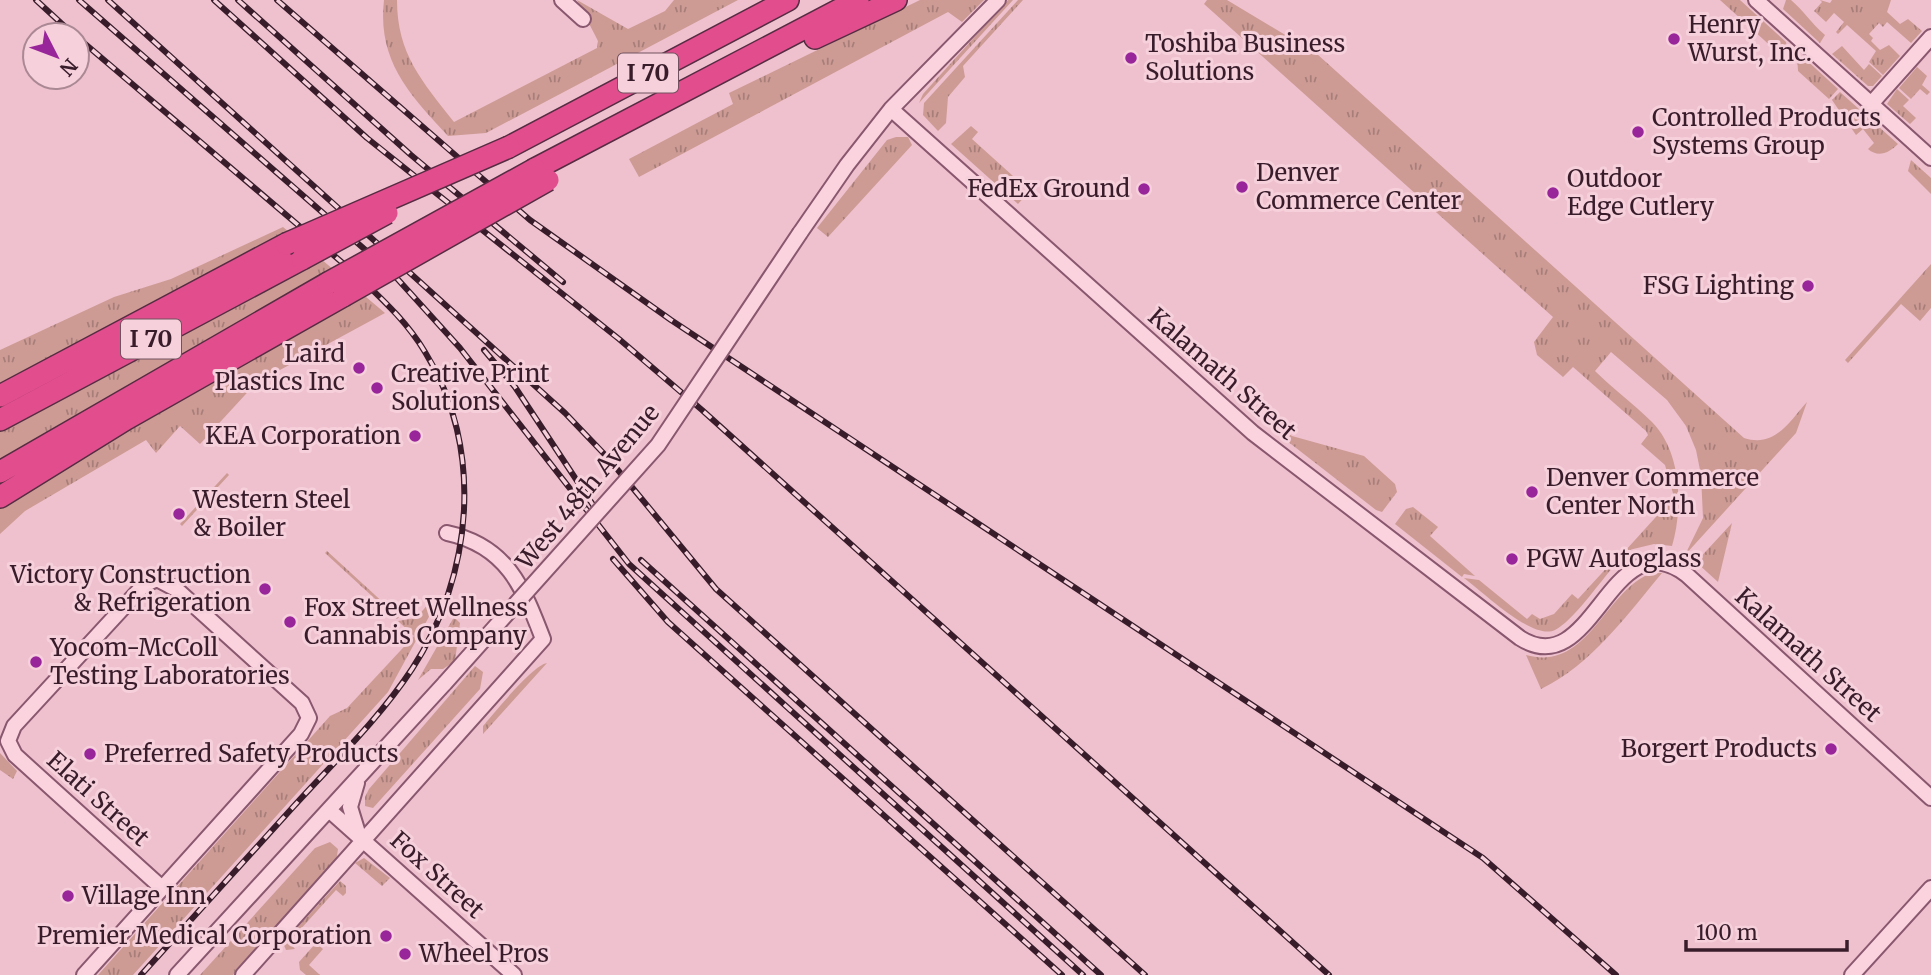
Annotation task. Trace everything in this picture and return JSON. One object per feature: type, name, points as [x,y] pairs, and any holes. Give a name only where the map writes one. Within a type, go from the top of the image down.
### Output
[{"type":"highway","name":"I 70","points":[[0,420],[788,0]]},
{"type":"highway","name":"I 70","points":[[0,457],[219,345],[335,290],[542,175],[626,123],[858,0]]},
{"type":"highway","points":[[744,62],[810,41],[896,0]]},
{"type":"highway","points":[[0,396],[286,244],[509,147]]},
{"type":"highway","points":[[0,497],[335,290]]},
{"type":"highway","points":[[0,472],[219,345]]},
{"type":"street","points":[[562,0],[583,19]]},
{"type":"street","name":"West 48th Avenue","points":[[177,975],[652,452],[847,165],[891,109],[998,0]]},
{"type":"street","points":[[1764,3],[1931,158]]},
{"type":"street","points":[[1871,104],[1931,37]]},
{"type":"street","name":"Kalamath Street","points":[[891,109],[1253,433],[1520,638],[1544,647],[1558,645],[1570,637],[1626,575],[1646,563],[1668,564],[1687,575],[1931,798]]},
{"type":"street","points":[[243,975],[543,639],[522,585],[482,546],[447,533]]},
{"type":"street","name":"Elati Street","points":[[157,579],[176,589],[302,703],[309,718],[301,734],[162,888],[15,755],[8,741],[14,726],[144,585],[157,579]]},
{"type":"street","points":[[360,776],[350,807],[353,823],[363,840]]},
{"type":"street","name":"Fox Street","points":[[329,810],[513,975]]},
{"type":"street","points":[[84,975],[162,888]]},
{"type":"street","points":[[1852,975],[1931,888]]},
{"type":"green space","points":[[384,0],[397,0],[401,36],[407,52],[422,80],[454,122],[597,48],[598,41],[577,0],[628,29],[665,11],[674,0],[738,0],[486,133],[448,136],[409,91],[391,59],[383,22]]},
{"type":"green space","points":[[920,0],[984,0],[962,22],[948,12],[639,177],[629,159],[733,104],[729,93]]},
{"type":"green space","points":[[1008,0],[1013,0],[919,103],[923,94]]},
{"type":"green space","points":[[1018,0],[1023,0],[963,66],[965,77],[948,97],[946,123],[938,131],[923,115],[924,103]]},
{"type":"green space","points":[[1207,0],[1227,0],[1317,54],[1744,438],[1755,440],[1773,436],[1787,425],[1807,402],[1796,433],[1685,555],[1703,518],[1701,475],[1696,450],[1686,426],[1667,400],[1611,352],[1595,371],[1645,415],[1662,434],[1669,449],[1677,481],[1678,515],[1672,546],[1654,544],[1625,551],[1674,497],[1665,465],[1641,444],[1648,435],[1646,431],[1573,367],[1563,377],[1537,355],[1534,342],[1553,317],[1204,4]]},
{"type":"green space","points":[[1720,0],[1740,0],[1786,42],[1787,48],[1775,50]]},
{"type":"green space","points":[[1786,0],[1791,0],[1825,35],[1820,43],[1783,9]]},
{"type":"green space","points":[[1820,0],[1830,3],[1832,0],[1891,0],[1887,12],[1900,24],[1908,19],[1922,31],[1911,43],[1887,22],[1883,27],[1879,23],[1869,34],[1873,38],[1871,41],[1880,50],[1889,45],[1900,56],[1883,75],[1869,62],[1876,51],[1847,25],[1838,34],[1836,32],[1844,22],[1834,13],[1826,22],[1814,11],[1822,2]]},
{"type":"green space","points":[[1842,46],[1864,70],[1869,64],[1882,76],[1873,86],[1868,86],[1832,54]]},
{"type":"green space","points":[[1797,55],[1803,57],[1838,89],[1829,99],[1798,71]]},
{"type":"green space","points":[[1917,67],[1927,76],[1922,85],[1930,92],[1927,95],[1920,89],[1911,99],[1899,88]]},
{"type":"green space","points":[[1897,89],[1909,100],[1903,106],[1916,118],[1910,124],[1887,104]]},
{"type":"green space","points":[[1840,92],[1898,144],[1883,153],[1868,149],[1874,143],[1863,129],[1856,135],[1832,100]]},
{"type":"green space","points":[[971,126],[978,132],[972,139],[1013,176],[1011,179],[1027,194],[1018,204],[951,144]]},
{"type":"green space","points":[[908,137],[912,145],[828,237],[817,228],[887,140]]},
{"type":"green space","points":[[1911,160],[1931,178],[1931,194],[1908,171]]},
{"type":"green space","points":[[283,227],[385,313],[256,383],[200,444],[180,426],[156,453],[146,440],[25,511],[0,534],[0,350],[114,297],[171,279]]},
{"type":"green space","points":[[1931,264],[1931,308],[1920,321],[1901,304],[1848,363],[1845,360]]},
{"type":"green space","points":[[1271,422],[1292,436],[1364,456],[1395,484],[1397,492],[1382,512],[1376,510],[1264,423]]},
{"type":"green space","points":[[227,473],[229,475],[182,526],[180,524]]},
{"type":"green space","points":[[1413,507],[1438,527],[1430,536],[1475,576],[1464,574],[1462,577],[1395,524],[1406,509]]},
{"type":"green space","points":[[1732,523],[1718,582],[1696,562]]},
{"type":"green space","points":[[327,551],[399,617],[397,619],[325,553]]},
{"type":"green space","points":[[1612,562],[1614,566],[1570,619],[1555,630],[1546,631],[1522,622],[1464,578],[1479,580],[1527,619],[1532,614],[1540,619],[1554,614],[1572,594],[1578,599]]},
{"type":"green space","points":[[1651,573],[1662,573],[1607,638],[1576,667],[1541,689],[1526,655],[1547,657],[1565,652],[1594,628],[1634,583]]},
{"type":"green space","points":[[431,601],[431,613],[388,692],[133,975],[98,975],[330,716],[347,708],[414,636],[398,621],[416,618]]},
{"type":"green space","points":[[454,617],[460,623],[455,661],[443,669],[431,669],[418,680]]},
{"type":"green space","points":[[547,663],[483,734],[483,726],[505,700],[533,672]]},
{"type":"green space","points":[[475,666],[483,672],[480,689],[373,808],[365,806],[369,789]]},
{"type":"green space","points":[[0,753],[17,771],[13,779],[0,770]]},
{"type":"green space","points":[[330,842],[338,849],[336,862],[233,975],[200,975],[315,848]]},
{"type":"green space","points":[[364,858],[390,878],[382,886],[355,863]]},
{"type":"green space","points":[[340,881],[346,886],[346,893],[343,896],[336,890],[289,942],[295,949],[286,950],[283,943]]},
{"type":"green space","points":[[316,943],[323,949],[309,965],[320,975],[306,975],[300,970],[299,962]]},
{"type":"railway","points":[[36,0],[59,21]]},
{"type":"railway","points":[[79,0],[393,274],[460,348],[629,564],[1083,975]]},
{"type":"railway","points":[[108,0],[565,413],[608,458],[716,589],[1145,975]]},
{"type":"railway","points":[[214,0],[367,138],[619,339],[702,410],[1329,975]]},
{"type":"railway","points":[[238,0],[411,155],[563,282]]},
{"type":"railway","points":[[277,0],[530,220],[671,320],[1483,858],[1616,975]]},
{"type":"railway","points":[[91,49],[358,276],[402,321],[425,352],[444,389],[457,429],[463,470],[464,512],[459,553],[448,594],[433,633],[412,669],[371,723],[141,975]]},
{"type":"railway","points":[[484,350],[515,387],[595,508]]},
{"type":"railway","points":[[613,559],[668,622],[1062,975]]},
{"type":"railway","points":[[641,560],[1101,975]]},
{"type":"place","name":"Henry Wurst, Inc.","points":[[1674,39]]},
{"type":"place","name":"Toshiba Business Solutions","points":[[1131,58]]},
{"type":"place","name":"Controlled Products Systems Group","points":[[1638,132]]},
{"type":"place","name":"Denver Commerce Center","points":[[1242,187]]},
{"type":"place","name":"FedEx Ground","points":[[1144,189]]},
{"type":"place","name":"Outdoor Edge Cutlery","points":[[1553,193]]},
{"type":"place","name":"FSG Lighting","points":[[1808,286]]},
{"type":"place","name":"Laird Plastics Inc","points":[[359,368]]},
{"type":"place","name":"Creative Print Solutions","points":[[377,388]]},
{"type":"place","name":"KEA Corporation","points":[[415,436]]},
{"type":"place","name":"Denver Commerce Center North","points":[[1532,492]]},
{"type":"place","name":"Western Steel & Boiler","points":[[179,514]]},
{"type":"place","name":"PGW Autoglass","points":[[1512,559]]},
{"type":"place","name":"Victory Construction & Refrigeration","points":[[265,589]]},
{"type":"place","name":"Fox Street Wellness Cannabis Company","points":[[290,622]]},
{"type":"place","name":"Yocom-McColl Testing Laboratories","points":[[36,662]]},
{"type":"place","name":"Borgert Products","points":[[1831,749]]},
{"type":"place","name":"Preferred Safety Products","points":[[90,754]]},
{"type":"place","name":"Village Inn","points":[[68,896]]},
{"type":"place","name":"Premier Medical Corporation","points":[[386,936]]},
{"type":"place","name":"Wheel Pros","points":[[405,954]]}]
